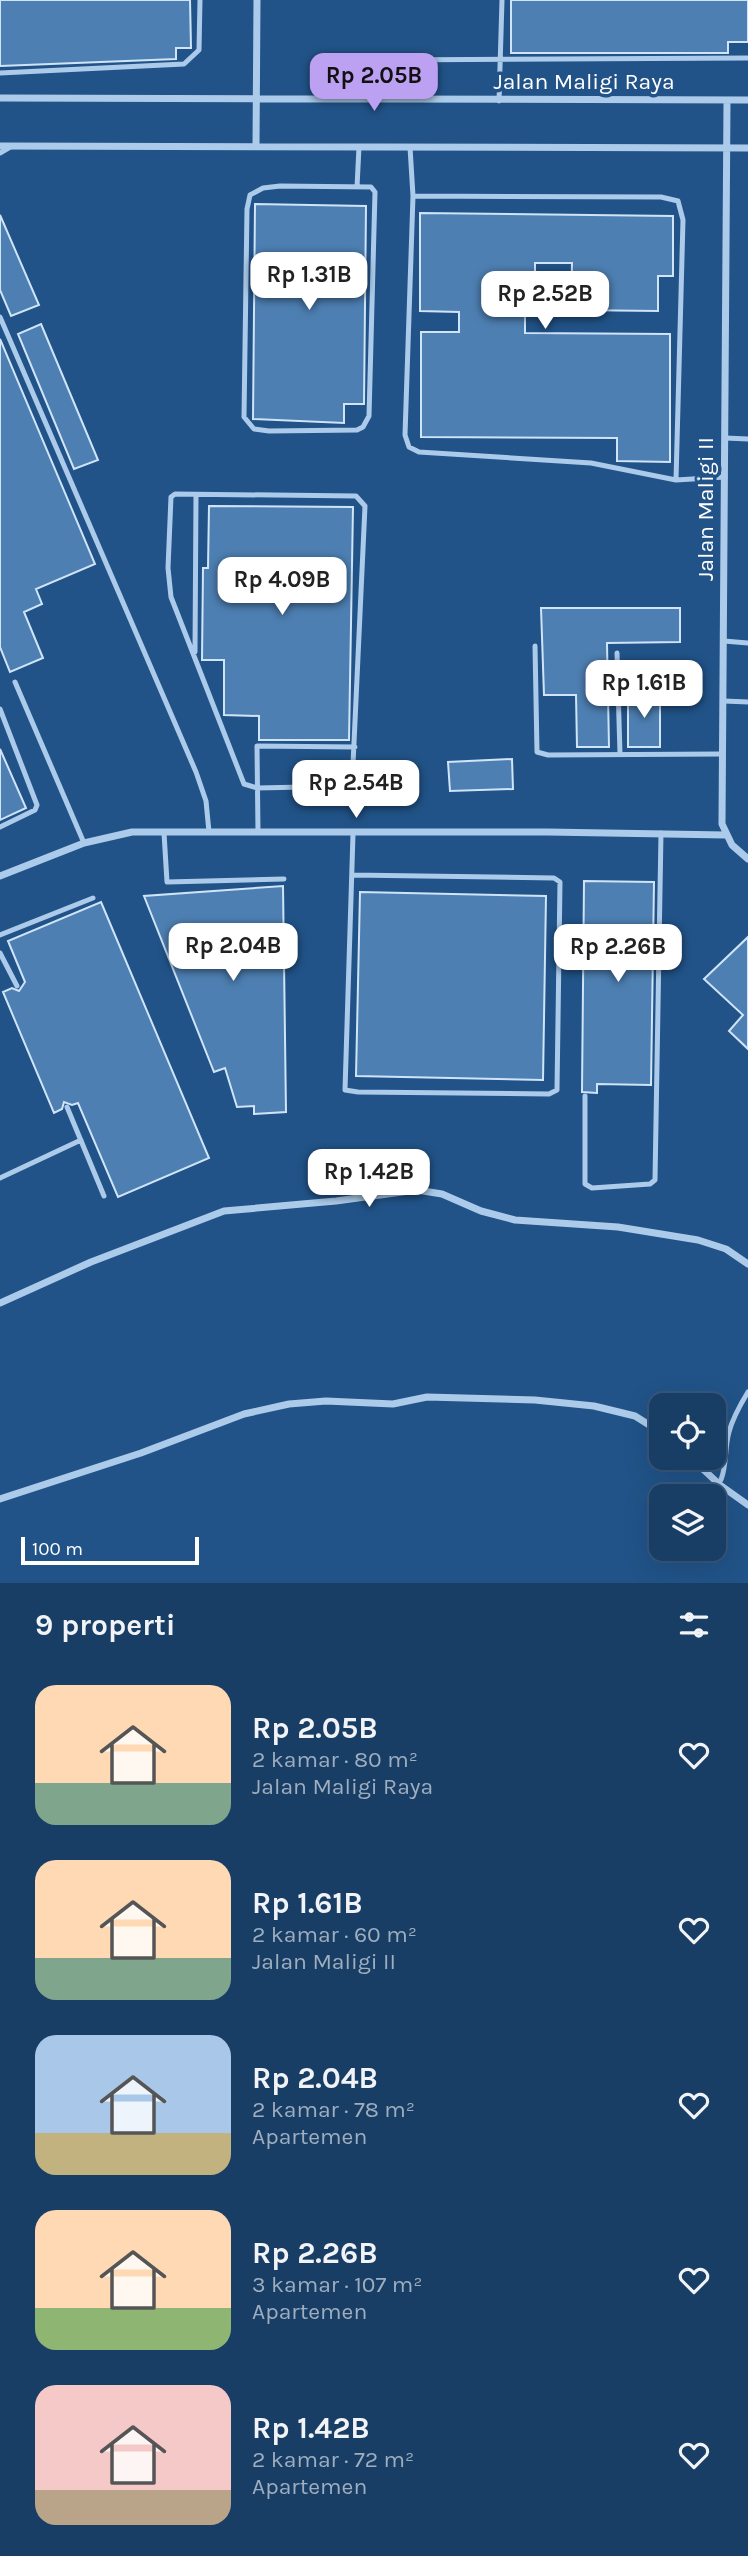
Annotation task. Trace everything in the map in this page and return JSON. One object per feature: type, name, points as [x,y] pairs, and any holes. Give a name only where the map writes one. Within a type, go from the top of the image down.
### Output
[{"type":"street","points":[[256,146],[257,0]]},
{"type":"street","name":"Jalan Maligi Raya","points":[[0,98],[748,100]]},
{"type":"street","name":"Jalan Maligi II","points":[[725,835],[722,754],[727,101]]},
{"type":"street","points":[[0,146],[748,148]]},
{"type":"street","points":[[0,876],[84,843],[132,832],[725,835],[748,859]]},
{"type":"street","points":[[0,1303],[91,1262],[224,1211],[417,1190],[442,1194],[481,1211],[515,1220],[618,1227],[698,1240],[726,1249],[748,1264]]},
{"type":"street","points":[[0,1499],[141,1453],[244,1413],[289,1404],[326,1401],[393,1404],[427,1397],[535,1400],[594,1406],[635,1416],[649,1425]]},
{"type":"street","points":[[704,1470],[719,1484]]},
{"type":"street","points":[[726,1489],[748,1505]]},
{"type":"lane","points":[[0,73],[184,64],[199,50],[200,0]]},
{"type":"lane","points":[[499,101],[502,0]]},
{"type":"lane","points":[[390,60],[748,58]]},
{"type":"lane","points":[[0,153],[13,146]]},
{"type":"lane","points":[[357,187],[359,147]]},
{"type":"lane","points":[[410,147],[413,196],[405,435],[409,447],[419,452],[590,463],[676,480],[725,477]]},
{"type":"lane","points":[[280,186],[357,187],[371,187],[376,197],[369,416],[363,427],[357,430],[254,429],[244,417],[243,407],[247,209],[250,195],[263,188],[280,186]]},
{"type":"lane","points":[[413,196],[661,197],[678,201],[683,220],[676,480]]},
{"type":"lane","points":[[0,317],[196,772],[206,801],[209,832]]},
{"type":"lane","points":[[724,438],[748,439]]},
{"type":"lane","points":[[175,494],[356,496],[362,500],[365,506],[354,781],[348,788],[257,788],[244,784],[195,656],[168,585],[168,540],[172,497],[175,494]]},
{"type":"lane","points":[[195,656],[196,495]]},
{"type":"lane","points":[[724,641],[748,643]]},
{"type":"lane","points":[[535,646],[537,752],[548,755],[722,754]]},
{"type":"lane","points":[[617,653],[620,754]]},
{"type":"lane","points":[[15,682],[84,843]]},
{"type":"lane","points":[[723,701],[748,702]]},
{"type":"lane","points":[[0,709],[37,805],[35,810],[0,827]]},
{"type":"lane","points":[[258,832],[257,746],[355,747]]},
{"type":"lane","points":[[164,833],[167,882],[284,879]]},
{"type":"lane","points":[[585,1096],[585,1184],[592,1188],[650,1184],[655,1180],[660,833]]},
{"type":"lane","points":[[352,875],[554,878],[560,882],[557,1090],[549,1094],[345,1090],[353,834]]},
{"type":"lane","points":[[0,935],[93,898]]},
{"type":"lane","points":[[0,953],[17,986]]},
{"type":"lane","points":[[67,1107],[104,1196]]},
{"type":"lane","points":[[0,1178],[81,1140]]},
{"type":"lane","points":[[720,1484],[728,1434],[736,1411],[748,1392]]},
{"type":"building","points":[[0,0],[190,0],[191,48],[176,48],[176,59],[0,66]]},
{"type":"building","points":[[511,0],[748,0],[748,42],[728,42],[728,53],[511,53]]},
{"type":"building","points":[[255,204],[366,206],[364,404],[344,404],[344,423],[253,419]]},
{"type":"building","points":[[420,213],[673,216],[673,276],[658,276],[658,311],[571,310],[572,263],[535,263],[535,311],[525,311],[525,333],[670,334],[670,462],[617,461],[617,438],[421,437],[421,332],[459,332],[459,312],[420,311]]},
{"type":"building","points":[[0,215],[39,305],[11,316],[0,290]]},
{"type":"building","points":[[41,324],[98,460],[74,469],[18,334]]},
{"type":"building","points":[[0,339],[95,564],[36,589],[42,604],[24,612],[43,658],[10,672],[0,647]]},
{"type":"building","points":[[209,506],[353,507],[349,740],[259,740],[259,716],[224,715],[224,660],[202,660],[203,568],[208,568]]},
{"type":"building","points":[[541,608],[680,608],[680,642],[607,643],[609,747],[577,747],[576,695],[544,695]]},
{"type":"building","points":[[628,693],[660,693],[660,747],[628,747]]},
{"type":"building","points":[[0,749],[26,808],[0,820]]},
{"type":"building","points":[[512,759],[513,789],[450,791],[448,762]]},
{"type":"building","points":[[584,881],[654,882],[651,1085],[597,1084],[597,1093],[582,1092]]},
{"type":"building","points":[[283,886],[286,1112],[254,1114],[254,1106],[237,1107],[225,1068],[214,1072],[144,896]]},
{"type":"building","points":[[360,892],[546,896],[543,1080],[356,1076]]},
{"type":"building","points":[[101,902],[209,1158],[118,1197],[78,1103],[72,1105],[64,1102],[62,1109],[54,1113],[3,992],[12,988],[19,991],[25,982],[8,941]]},
{"type":"building","points":[[748,937],[748,1049],[729,1031],[743,1015],[704,979]]}]
